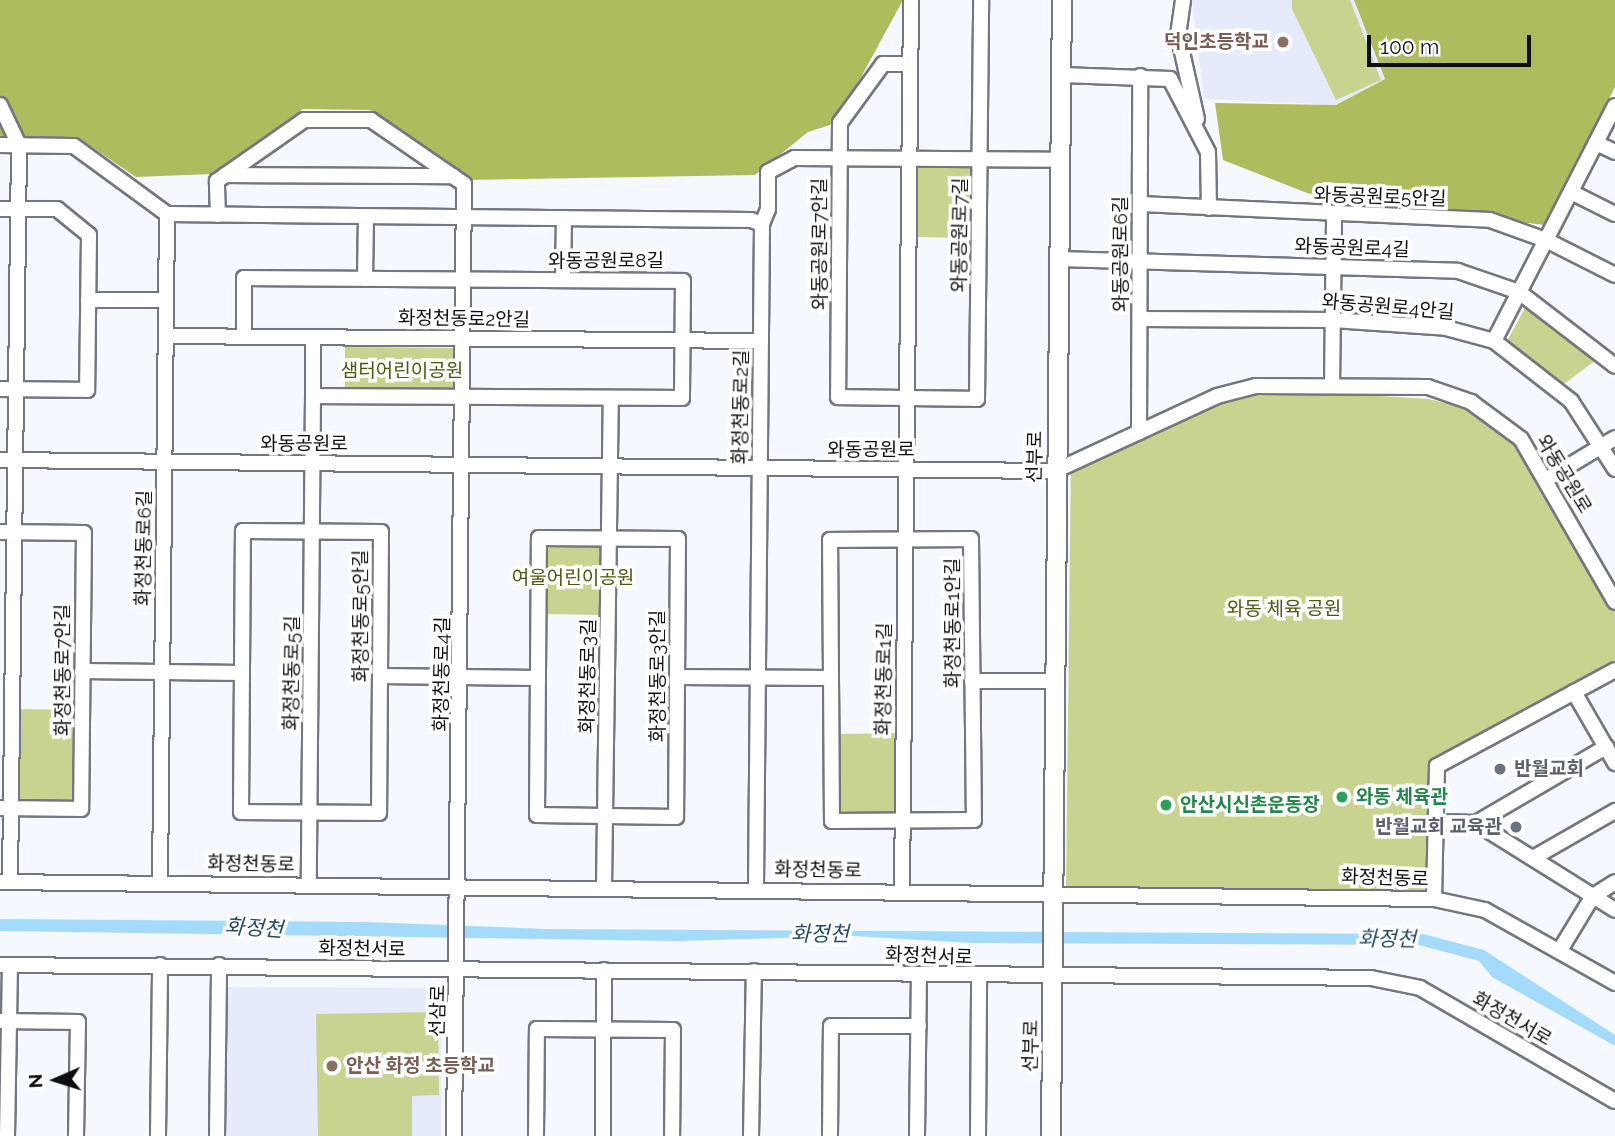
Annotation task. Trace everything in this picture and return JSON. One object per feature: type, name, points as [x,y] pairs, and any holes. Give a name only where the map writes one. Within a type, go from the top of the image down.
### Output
[{"type":"main road","name":"선부로","points":[[1051,1136],[1055,471],[1062,0]]},
{"type":"street","points":[[905,469],[911,0]]},
{"type":"street","name":"와동공원로7길","points":[[906,398],[977,399],[981,0]]},
{"type":"street","points":[[1183,0],[1178,34],[1202,141]]},
{"type":"street","name":"와동공원로7안길","points":[[906,398],[838,397],[840,123],[883,64],[910,64]]},
{"type":"street","points":[[1062,75],[1170,79],[1208,152],[1209,208]]},
{"type":"street","name":"와동공원로6길","points":[[1139,432],[1140,76]]},
{"type":"street","points":[[0,105],[19,145],[15,460],[7,532],[5,882]]},
{"type":"street","points":[[1494,341],[1615,106]]},
{"type":"street","points":[[218,215],[218,181],[303,120],[371,120],[464,184],[466,217]]},
{"type":"street","points":[[1596,143],[1615,152]]},
{"type":"street","points":[[0,145],[74,146],[167,215],[751,220],[762,224]]},
{"type":"street","points":[[840,156],[1059,160]]},
{"type":"street","name":"화정천동로2길","points":[[756,888],[762,224],[768,209],[768,172],[794,158],[840,156]]},
{"type":"street","points":[[225,175],[453,176]]},
{"type":"street","points":[[1571,192],[1615,214]]},
{"type":"street","name":"와동공원로5안길","points":[[1140,204],[1334,215],[1490,220],[1546,240],[1615,275]]},
{"type":"street","points":[[0,209],[57,209],[89,236],[87,390],[0,388]]},
{"type":"street","name":"화정천동로6길","points":[[160,882],[167,215]]},
{"type":"street","points":[[1332,386],[1334,215]]},
{"type":"street","points":[[365,279],[366,216]]},
{"type":"street","name":"화정천동로4길","points":[[458,907],[466,217]]},
{"type":"street","points":[[563,280],[564,218]]},
{"type":"street","name":"와동공원로4길","points":[[1059,259],[1458,271],[1519,292],[1615,366]]},
{"type":"street","name":"와동공원로8길","points":[[244,337],[244,278],[683,281],[682,398],[313,396]]},
{"type":"street","points":[[88,300],[166,300]]},
{"type":"street","name":"와동공원로4안길","points":[[1140,319],[1333,320],[1446,328],[1494,341],[1571,401],[1609,442],[1615,469]]},
{"type":"street","name":"화정천동로2안길","points":[[166,336],[761,341]]},
{"type":"street","points":[[313,337],[313,463]]},
{"type":"street","name":"와동공원로","points":[[0,460],[1055,471],[1217,396],[1256,386],[1428,387],[1471,402],[1521,439],[1547,478],[1615,602]]},
{"type":"street","name":"화정천동로3길","points":[[604,887],[611,398]]},
{"type":"street","points":[[1547,478],[1609,442]]},
{"type":"street","name":"화정천동로5길","points":[[309,884],[313,463]]},
{"type":"street","name":"화정천동로1길","points":[[902,890],[905,469]]},
{"type":"street","name":"화정천동로5안길","points":[[243,531],[381,532],[379,813],[241,812],[242,673],[243,531]]},
{"type":"street","name":"화정천동로7안길","points":[[6,808],[81,809],[84,533],[7,532]]},
{"type":"street","name":"화정천동로3안길","points":[[539,538],[609,538],[678,539],[676,817],[537,815],[539,538]]},
{"type":"street","name":"화정천동로1안길","points":[[905,539],[971,539],[974,820],[832,821],[830,540],[905,539]]},
{"type":"street","points":[[1434,899],[1437,766],[1615,670]]},
{"type":"street","points":[[82,671],[242,673]]},
{"type":"street","points":[[380,676],[538,678]]},
{"type":"street","points":[[677,677],[831,678]]},
{"type":"street","points":[[972,681],[1055,681]]},
{"type":"street","points":[[1574,692],[1615,763]]},
{"type":"street","points":[[1476,823],[1606,747]]},
{"type":"street","points":[[1533,858],[1615,811]]},
{"type":"street","points":[[1435,822],[1476,823],[1615,910]]},
{"type":"street","name":"화정천동로","points":[[5,882],[756,888],[1434,899],[1485,910],[1560,950],[1615,984]]},
{"type":"street","points":[[1560,950],[1593,896],[1615,882]]},
{"type":"street","name":"선삼로","points":[[454,1136],[458,907]]},
{"type":"street","points":[[5,965],[7,1136]]},
{"type":"street","name":"화정천서로","points":[[5,965],[754,971],[1053,978],[1371,978],[1420,988],[1615,1101]]},
{"type":"street","points":[[158,1136],[160,965]]},
{"type":"street","points":[[217,1136],[219,965]]},
{"type":"street","points":[[603,1136],[604,970]]},
{"type":"street","points":[[751,1136],[754,971]]},
{"type":"street","points":[[917,1136],[919,974]]},
{"type":"street","points":[[978,1136],[979,976]]},
{"type":"street","points":[[5,1021],[78,1022],[76,1136]]},
{"type":"street","points":[[830,1136],[831,1026],[919,1026]]},
{"type":"street","points":[[536,1136],[537,1029],[673,1030],[672,1136]]},
{"type":"shaded area","name":"덕인초등학교","points":[[1192,0],[1354,0],[1385,79],[1336,105],[1204,99]]},
{"type":"shaded area","name":"안산 화정 초등학교","points":[[223,987],[434,988],[441,997],[441,1136],[223,1136]]},
{"type":"green space","points":[[0,0],[903,0],[836,123],[808,132],[755,175],[465,180],[370,110],[303,109],[212,174],[136,177],[80,139],[0,137]]},
{"type":"green space","points":[[1292,0],[1350,0],[1381,80],[1336,100],[1292,9]]},
{"type":"green space","points":[[1354,0],[1615,0],[1615,87],[1545,225],[1325,200],[1223,160],[1215,103],[1336,105],[1385,79]]},
{"type":"green space","points":[[915,163],[972,164],[971,238],[913,237]]},
{"type":"green space","points":[[1526,306],[1600,357],[1560,387],[1506,343]]},
{"type":"green space","name":"샘터어린이공원","points":[[345,347],[459,348],[460,395],[345,394]]},
{"type":"green space","name":"와동 체육 공원","points":[[1285,390],[1428,399],[1460,406],[1505,431],[1531,465],[1615,607],[1615,660],[1433,763],[1427,895],[1066,889],[1071,457],[1244,395]]},
{"type":"green space","name":"여울어린이공원","points":[[541,540],[606,541],[605,615],[541,614]]},
{"type":"green space","points":[[18,709],[78,710],[76,804],[17,803]]},
{"type":"green space","points":[[897,733],[895,816],[839,814],[838,734]]},
{"type":"green space","points":[[438,1012],[439,1095],[412,1096],[412,1136],[318,1136],[316,1014]]},
{"type":"water","name":"화정천","points":[[0,919],[365,922],[546,929],[1423,934],[1484,950],[1615,1035],[1615,1046],[1492,977],[1479,961],[1419,945],[973,943],[853,936],[678,941],[0,931]]},
{"type":"place","name":"덕인초등학교","points":[[1283,42]]},
{"type":"place","name":"반월교회","points":[[1500,769]]},
{"type":"place","name":"와동 체육관","points":[[1342,797]]},
{"type":"place","name":"안산시신촌운동장","points":[[1166,805]]},
{"type":"place","name":"반월교회 교육관","points":[[1516,827]]},
{"type":"place","name":"안산 화정 초등학교","points":[[332,1066]]}]
